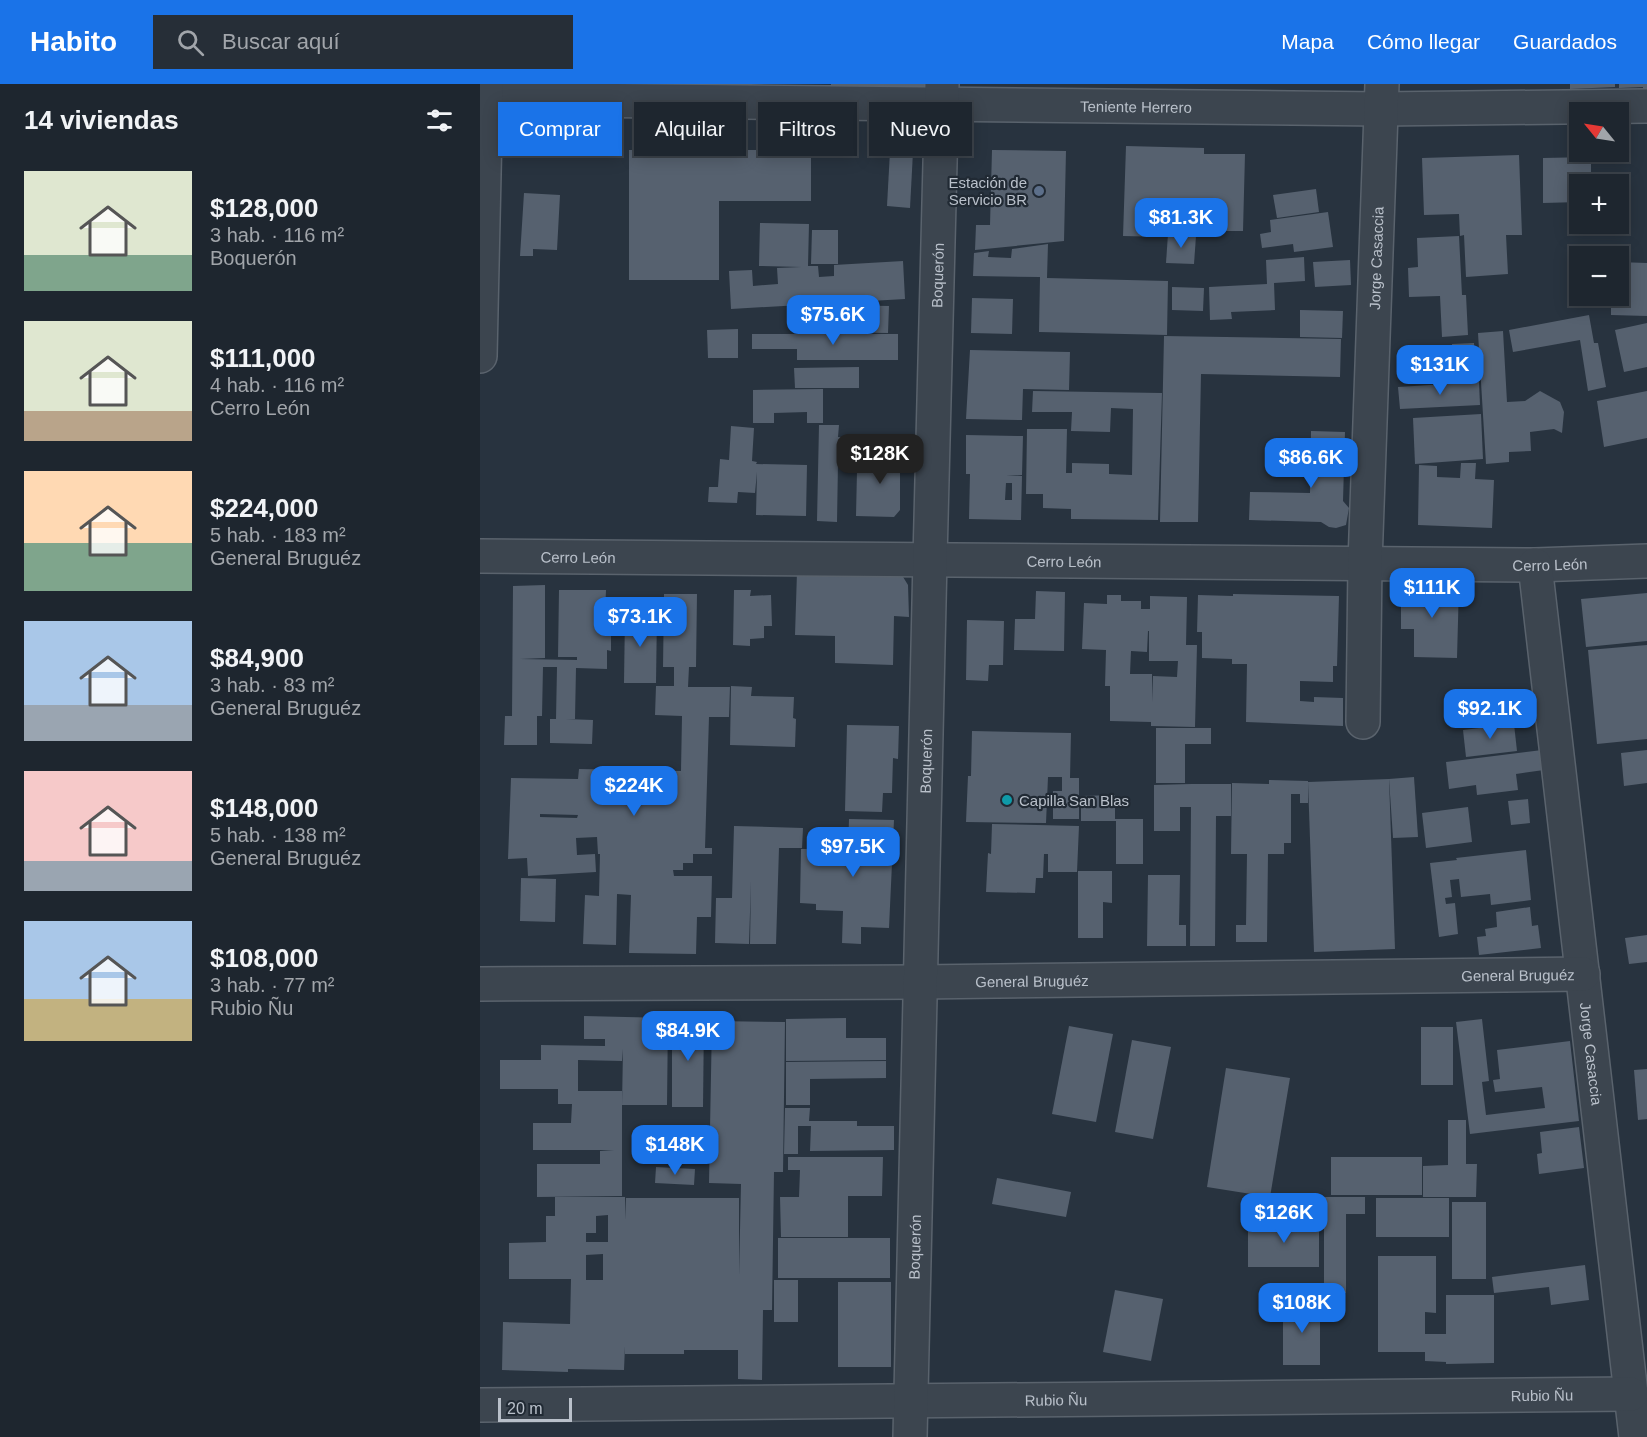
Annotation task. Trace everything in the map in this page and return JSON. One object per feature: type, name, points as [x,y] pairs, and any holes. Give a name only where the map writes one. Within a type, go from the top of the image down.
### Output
[{"type":"street","name":"Teniente Herrero","points":[[484,94],[1381,97],[1647,106]]},
{"type":"street","points":[[480,356],[484,94]]},
{"type":"street","name":"Boquerón","points":[[910,1437],[942,94]]},
{"type":"street","name":"Jorge Casaccia","points":[[1363,722],[1365,563],[1381,97]]},
{"type":"street","name":"Cerro León","points":[[480,556],[1535,565],[1647,561]]},
{"type":"street","name":"Jorge Casaccia","points":[[1535,565],[1631,1394],[1639,1431]]},
{"type":"street","name":"General Bruguéz","points":[[480,984],[920,982],[1582,974]]},
{"type":"street","name":"Rubio Ñu","points":[[480,1405],[1631,1394]]},
{"type":"building","points":[[831,84],[931,84],[931,90],[831,86]]},
{"type":"building","points":[[1570,84],[1615,84],[1615,87],[1570,89]]},
{"type":"building","points":[[1619,84],[1647,84],[1647,89],[1643,87],[1619,88]]},
{"type":"building","points":[[1126,146],[1204,148],[1204,154],[1245,154],[1243,231],[1179,231],[1180,225],[1166,224],[1165,237],[1123,236]]},
{"type":"building","points":[[629,150],[634,150],[634,156],[746,156],[746,150],[758,150],[758,156],[811,156],[811,201],[719,201],[719,280],[629,280]]},
{"type":"building","points":[[992,150],[1066,151],[1064,241],[975,250],[976,225],[990,225]]},
{"type":"building","points":[[1519,155],[1522,235],[1506,235],[1508,274],[1466,277],[1464,235],[1460,236],[1459,214],[1424,215],[1422,158]]},
{"type":"building","points":[[890,156],[913,156],[910,208],[887,206]]},
{"type":"building","points":[[1569,157],[1569,162],[1591,162],[1591,174],[1569,174],[1569,202],[1543,203],[1543,158]]},
{"type":"building","points":[[1316,189],[1319,212],[1277,218],[1273,195]]},
{"type":"building","points":[[524,193],[560,195],[557,250],[533,249],[533,256],[520,256]]},
{"type":"building","points":[[1328,212],[1333,247],[1294,252],[1293,244],[1262,248],[1260,234],[1271,232],[1270,220]]},
{"type":"building","points":[[760,223],[809,224],[808,266],[818,266],[819,277],[834,276],[834,265],[903,261],[905,299],[731,309],[729,271],[752,270],[753,286],[778,284],[777,268],[801,267],[759,266]]},
{"type":"building","points":[[812,230],[838,230],[838,264],[811,264]]},
{"type":"building","points":[[1168,234],[1196,236],[1194,264],[1166,263]]},
{"type":"building","points":[[1459,236],[1462,295],[1466,295],[1468,335],[1442,337],[1440,296],[1409,297],[1408,268],[1418,267],[1417,238]]},
{"type":"building","points":[[1048,244],[1047,278],[1168,281],[1167,335],[1039,332],[1040,277],[973,276],[974,253],[989,251],[988,257],[1011,258],[1012,249]]},
{"type":"building","points":[[1304,257],[1305,281],[1274,283],[1275,310],[1231,312],[1232,319],[1210,320],[1209,287],[1267,284],[1266,260]]},
{"type":"building","points":[[1350,260],[1351,285],[1315,287],[1313,262]]},
{"type":"building","points":[[1629,262],[1647,263],[1647,316],[1611,315],[1611,306],[1629,306]]},
{"type":"building","points":[[1172,287],[1204,288],[1203,311],[1172,310]]},
{"type":"building","points":[[972,298],[1013,299],[1012,334],[971,333]]},
{"type":"building","points":[[843,305],[889,306],[888,333],[825,332],[825,316],[843,317]]},
{"type":"building","points":[[1300,310],[1343,311],[1342,338],[1300,337]]},
{"type":"building","points":[[1589,315],[1594,343],[1598,343],[1606,387],[1588,391],[1580,340],[1513,352],[1509,330]]},
{"type":"building","points":[[1647,323],[1647,367],[1624,372],[1615,330]]},
{"type":"building","points":[[738,329],[738,358],[708,358],[707,330]]},
{"type":"building","points":[[1503,331],[1507,402],[1525,401],[1540,391],[1560,402],[1564,412],[1562,433],[1554,429],[1530,432],[1531,451],[1509,452],[1509,462],[1486,464],[1478,333]]},
{"type":"building","points":[[752,334],[898,334],[898,360],[797,360],[797,349],[752,349]]},
{"type":"building","points":[[1164,336],[1341,339],[1340,377],[1201,374],[1198,522],[1160,522]]},
{"type":"building","points":[[1474,343],[1476,381],[1428,384],[1427,365],[1453,363],[1452,344]]},
{"type":"building","points":[[970,350],[1070,352],[1069,390],[1023,389],[1022,420],[966,419]]},
{"type":"building","points":[[859,367],[859,388],[795,388],[794,368]]},
{"type":"building","points":[[1479,382],[1480,405],[1400,409],[1398,387]]},
{"type":"building","points":[[823,389],[823,423],[807,423],[807,412],[774,413],[774,423],[753,423],[753,390]]},
{"type":"building","points":[[1033,391],[1162,393],[1158,520],[1071,519],[1071,509],[1043,508],[1043,494],[1026,494],[1027,429],[1067,429],[1066,473],[1072,473],[1072,463],[1109,464],[1109,474],[1132,475],[1133,409],[1111,408],[1110,432],[1071,431],[1072,412],[1032,412]]},
{"type":"building","points":[[1647,391],[1647,438],[1604,447],[1597,401]]},
{"type":"building","points":[[1481,414],[1483,459],[1415,464],[1413,418]]},
{"type":"building","points":[[819,425],[839,425],[838,437],[856,438],[855,463],[838,463],[837,522],[817,521]]},
{"type":"building","points":[[731,426],[754,428],[752,461],[757,462],[756,464],[807,465],[806,516],[756,515],[757,472],[755,493],[738,492],[737,503],[708,502],[709,487],[718,487],[720,459],[729,460]]},
{"type":"building","points":[[1311,431],[1345,432],[1343,501],[1349,508],[1346,525],[1336,528],[1321,522],[1249,520],[1250,492],[1310,493]]},
{"type":"building","points":[[966,435],[1023,436],[1022,475],[1006,476],[1022,476],[1021,520],[969,519],[970,474],[966,474]],"holes":[[[1006,483],[1012,483],[1012,500],[1005,500]]]},
{"type":"building","points":[[867,452],[903,452],[903,471],[900,471],[900,510],[894,517],[856,516],[857,471],[866,471]]},
{"type":"building","points":[[1461,463],[1476,463],[1475,479],[1494,480],[1492,528],[1418,525],[1419,465],[1437,466],[1437,477],[1460,478]]},
{"type":"building","points":[[797,572],[900,572],[908,585],[909,617],[894,616],[893,665],[835,663],[835,636],[795,635]]},
{"type":"building","points":[[1410,583],[1459,585],[1457,658],[1414,657],[1414,629],[1401,629],[1401,595]]},
{"type":"building","points":[[545,585],[545,658],[520,659],[577,660],[577,657],[558,657],[559,590],[606,590],[605,614],[611,615],[611,651],[607,650],[607,669],[576,668],[575,719],[566,719],[593,720],[592,744],[550,743],[550,719],[556,719],[557,667],[543,667],[542,716],[537,716],[537,745],[504,745],[505,716],[512,716],[513,586]]},
{"type":"building","points":[[734,590],[751,590],[750,596],[771,595],[772,626],[764,626],[764,638],[750,639],[750,646],[733,645]]},
{"type":"building","points":[[1036,591],[1065,592],[1064,651],[1014,650],[1015,619],[1035,619]]},
{"type":"building","points":[[1647,593],[1647,641],[1586,647],[1581,599]]},
{"type":"building","points":[[664,594],[697,594],[696,667],[689,667],[688,687],[730,687],[729,717],[709,717],[705,848],[712,848],[712,854],[693,854],[693,863],[683,863],[683,870],[673,870],[674,876],[712,876],[711,917],[697,917],[696,954],[629,953],[631,895],[617,894],[616,945],[583,944],[585,895],[599,896],[600,854],[598,854],[597,837],[576,838],[577,855],[595,854],[596,872],[528,876],[527,858],[508,859],[511,778],[578,779],[579,769],[681,771],[682,716],[655,715],[656,686],[674,686],[674,667],[663,667]],"holes":[[[540,814],[578,815],[577,818],[540,817]]]},
{"type":"building","points":[[1233,594],[1339,596],[1337,666],[1333,666],[1333,682],[1300,681],[1300,701],[1314,702],[1314,697],[1343,698],[1343,726],[1246,722],[1247,664],[1232,664],[1232,659],[1202,658],[1202,632],[1197,632],[1198,595],[1233,596]]},
{"type":"building","points":[[1107,595],[1121,595],[1121,601],[1141,601],[1141,609],[1150,609],[1150,596],[1187,597],[1186,645],[1197,645],[1195,727],[1151,726],[1151,722],[1110,721],[1110,686],[1105,686],[1106,650],[1082,649],[1084,603],[1107,604]],"holes":[[[1149,631],[1149,661],[1178,661],[1177,677],[1153,676],[1152,702],[1152,674],[1130,674],[1131,651],[1147,652]]]},
{"type":"building","points":[[625,613],[657,613],[656,683],[624,683]]},
{"type":"building","points":[[967,620],[1004,621],[1003,665],[989,665],[988,681],[966,680]]},
{"type":"building","points":[[1647,645],[1647,739],[1597,744],[1588,650]]},
{"type":"building","points":[[731,686],[752,687],[751,696],[794,697],[795,747],[730,745]]},
{"type":"building","points":[[1514,724],[1517,751],[1466,757],[1463,730]]},
{"type":"building","points":[[847,725],[899,726],[898,759],[893,758],[892,793],[883,793],[882,812],[845,811]]},
{"type":"building","points":[[1156,728],[1211,728],[1211,744],[1185,744],[1185,783],[1156,783]]},
{"type":"building","points":[[972,731],[1071,733],[1070,778],[1079,778],[1079,819],[1053,819],[1053,791],[1062,791],[1062,777],[1048,777],[1046,823],[966,822],[968,776],[971,776]]},
{"type":"building","points":[[1542,750],[1544,770],[1516,774],[1518,790],[1477,795],[1476,785],[1449,789],[1446,762]]},
{"type":"building","points":[[1647,750],[1647,783],[1624,786],[1621,753]]},
{"type":"building","points":[[1414,777],[1418,837],[1393,838],[1389,779]]},
{"type":"building","points":[[1389,779],[1395,949],[1314,952],[1308,782]]},
{"type":"building","points":[[1269,780],[1308,781],[1308,803],[1300,803],[1300,794],[1291,794],[1291,843],[1284,843],[1284,854],[1268,854],[1267,942],[1236,942],[1236,925],[1246,925],[1247,854],[1231,854],[1232,783],[1269,784]]},
{"type":"building","points":[[1231,784],[1231,816],[1216,816],[1215,946],[1190,946],[1191,807],[1180,807],[1180,831],[1154,831],[1154,785]]},
{"type":"building","points":[[1115,795],[1115,819],[1143,819],[1143,864],[1116,864],[1116,821],[1081,821],[1081,796]]},
{"type":"building","points":[[1528,799],[1530,823],[1511,825],[1508,801]]},
{"type":"building","points":[[1468,807],[1472,842],[1426,848],[1422,813]]},
{"type":"building","points":[[849,819],[894,820],[889,928],[861,927],[861,944],[842,943],[843,911],[816,910],[816,904],[800,903],[801,849],[844,849],[848,851]]},
{"type":"building","points":[[992,824],[1079,826],[1077,872],[1048,872],[1048,854],[1044,854],[1043,878],[1036,878],[1035,893],[986,892]]},
{"type":"building","points":[[734,826],[803,828],[802,848],[779,848],[776,944],[750,944],[751,881],[749,944],[715,943],[716,898],[732,898]]},
{"type":"building","points":[[1526,850],[1531,900],[1491,905],[1490,894],[1461,897],[1459,879],[1450,880],[1452,897],[1445,898],[1446,904],[1455,903],[1458,934],[1439,937],[1430,863]]},
{"type":"building","points":[[1078,871],[1112,871],[1112,903],[1103,902],[1103,938],[1078,938]]},
{"type":"building","points":[[1148,875],[1180,875],[1179,925],[1186,925],[1186,946],[1147,946]]},
{"type":"building","points":[[521,878],[556,879],[555,922],[520,921]]},
{"type":"building","points":[[1530,907],[1532,926],[1538,925],[1541,948],[1479,955],[1477,937],[1486,936],[1485,929],[1497,927],[1496,912]]},
{"type":"building","points":[[1647,935],[1647,962],[1629,964],[1625,938]]},
{"type":"building","points":[[584,1016],[668,1018],[667,1105],[622,1105],[622,1196],[537,1197],[537,1164],[600,1164],[600,1151],[614,1150],[533,1150],[533,1123],[571,1123],[572,1104],[558,1104],[558,1089],[500,1089],[500,1060],[541,1060],[541,1045],[605,1046],[605,1039],[584,1039]],"holes":[[[623,1049],[622,1105],[622,1091],[578,1091],[578,1060],[622,1061]]]},
{"type":"building","points":[[672,1018],[704,1018],[703,1107],[672,1107]]},
{"type":"building","points":[[846,1018],[846,1038],[886,1038],[886,1060],[786,1061],[786,1019]]},
{"type":"building","points":[[1482,1019],[1489,1081],[1482,1082],[1486,1115],[1545,1108],[1542,1087],[1495,1092],[1493,1080],[1500,1079],[1497,1050],[1570,1041],[1579,1121],[1470,1134],[1456,1022]]},
{"type":"building","points":[[712,1021],[785,1022],[783,1172],[774,1172],[772,1310],[763,1310],[762,1380],[738,1379],[738,1350],[684,1350],[684,1354],[625,1354],[625,1346],[624,1370],[568,1369],[568,1372],[502,1370],[503,1322],[570,1324],[571,1279],[509,1279],[509,1243],[546,1242],[546,1216],[555,1216],[555,1197],[625,1197],[626,1220],[626,1198],[739,1198],[739,1276],[741,1184],[709,1183]],"holes":[[[608,1215],[608,1242],[586,1242],[586,1233],[596,1233],[596,1216]],[[603,1254],[603,1280],[586,1280],[586,1255]]]},
{"type":"building","points":[[1069,1026],[1113,1034],[1096,1122],[1052,1114]]},
{"type":"building","points":[[1421,1027],[1453,1027],[1453,1085],[1421,1085]]},
{"type":"building","points":[[1132,1040],[1171,1047],[1153,1139],[1115,1132]]},
{"type":"building","points":[[886,1061],[886,1078],[810,1079],[810,1105],[786,1105],[786,1062]]},
{"type":"building","points":[[1226,1068],[1290,1078],[1270,1197],[1207,1187]]},
{"type":"building","points":[[1647,1069],[1647,1119],[1638,1120],[1634,1070]]},
{"type":"building","points":[[785,1108],[810,1108],[809,1121],[857,1121],[857,1126],[894,1126],[894,1150],[810,1151],[811,1126],[798,1126],[798,1154],[784,1154]]},
{"type":"building","points":[[1448,1120],[1466,1120],[1466,1164],[1477,1164],[1476,1197],[1423,1197],[1423,1166],[1448,1165]]},
{"type":"building","points":[[1579,1127],[1584,1168],[1539,1174],[1537,1154],[1542,1153],[1540,1132]]},
{"type":"building","points":[[788,1157],[883,1157],[882,1196],[848,1196],[848,1237],[781,1237],[780,1197],[799,1197],[800,1170],[788,1170]]},
{"type":"building","points":[[1331,1157],[1422,1157],[1422,1195],[1331,1195]]},
{"type":"building","points":[[656,1167],[695,1169],[694,1185],[655,1183]]},
{"type":"building","points":[[997,1178],[1071,1192],[1066,1217],[992,1204]]},
{"type":"building","points":[[1324,1197],[1365,1197],[1365,1214],[1346,1214],[1346,1293],[1324,1293]]},
{"type":"building","points":[[1376,1198],[1449,1198],[1449,1237],[1376,1237]]},
{"type":"building","points":[[1452,1202],[1486,1202],[1486,1279],[1452,1279]]},
{"type":"building","points":[[1248,1222],[1319,1222],[1319,1267],[1248,1267]]},
{"type":"building","points":[[778,1238],[890,1238],[890,1278],[778,1278]]},
{"type":"building","points":[[1378,1256],[1436,1256],[1436,1313],[1425,1312],[1425,1334],[1446,1334],[1446,1295],[1494,1295],[1494,1363],[1446,1364],[1446,1362],[1425,1361],[1425,1352],[1378,1352]]},
{"type":"building","points":[[1585,1265],[1589,1300],[1551,1305],[1549,1287],[1494,1293],[1492,1277]]},
{"type":"building","points":[[774,1280],[798,1280],[798,1322],[774,1322]]},
{"type":"building","points":[[838,1282],[891,1282],[891,1367],[838,1367]]},
{"type":"building","points":[[1115,1290],[1163,1299],[1151,1361],[1103,1352]]},
{"type":"building","points":[[1320,1303],[1320,1365],[1283,1365],[1283,1304]]},
{"type":"place","name":"Estación de Servicio BR","points":[[1039,191]]},
{"type":"place","name":"Capilla San Blas","points":[[1007,800]]}]
